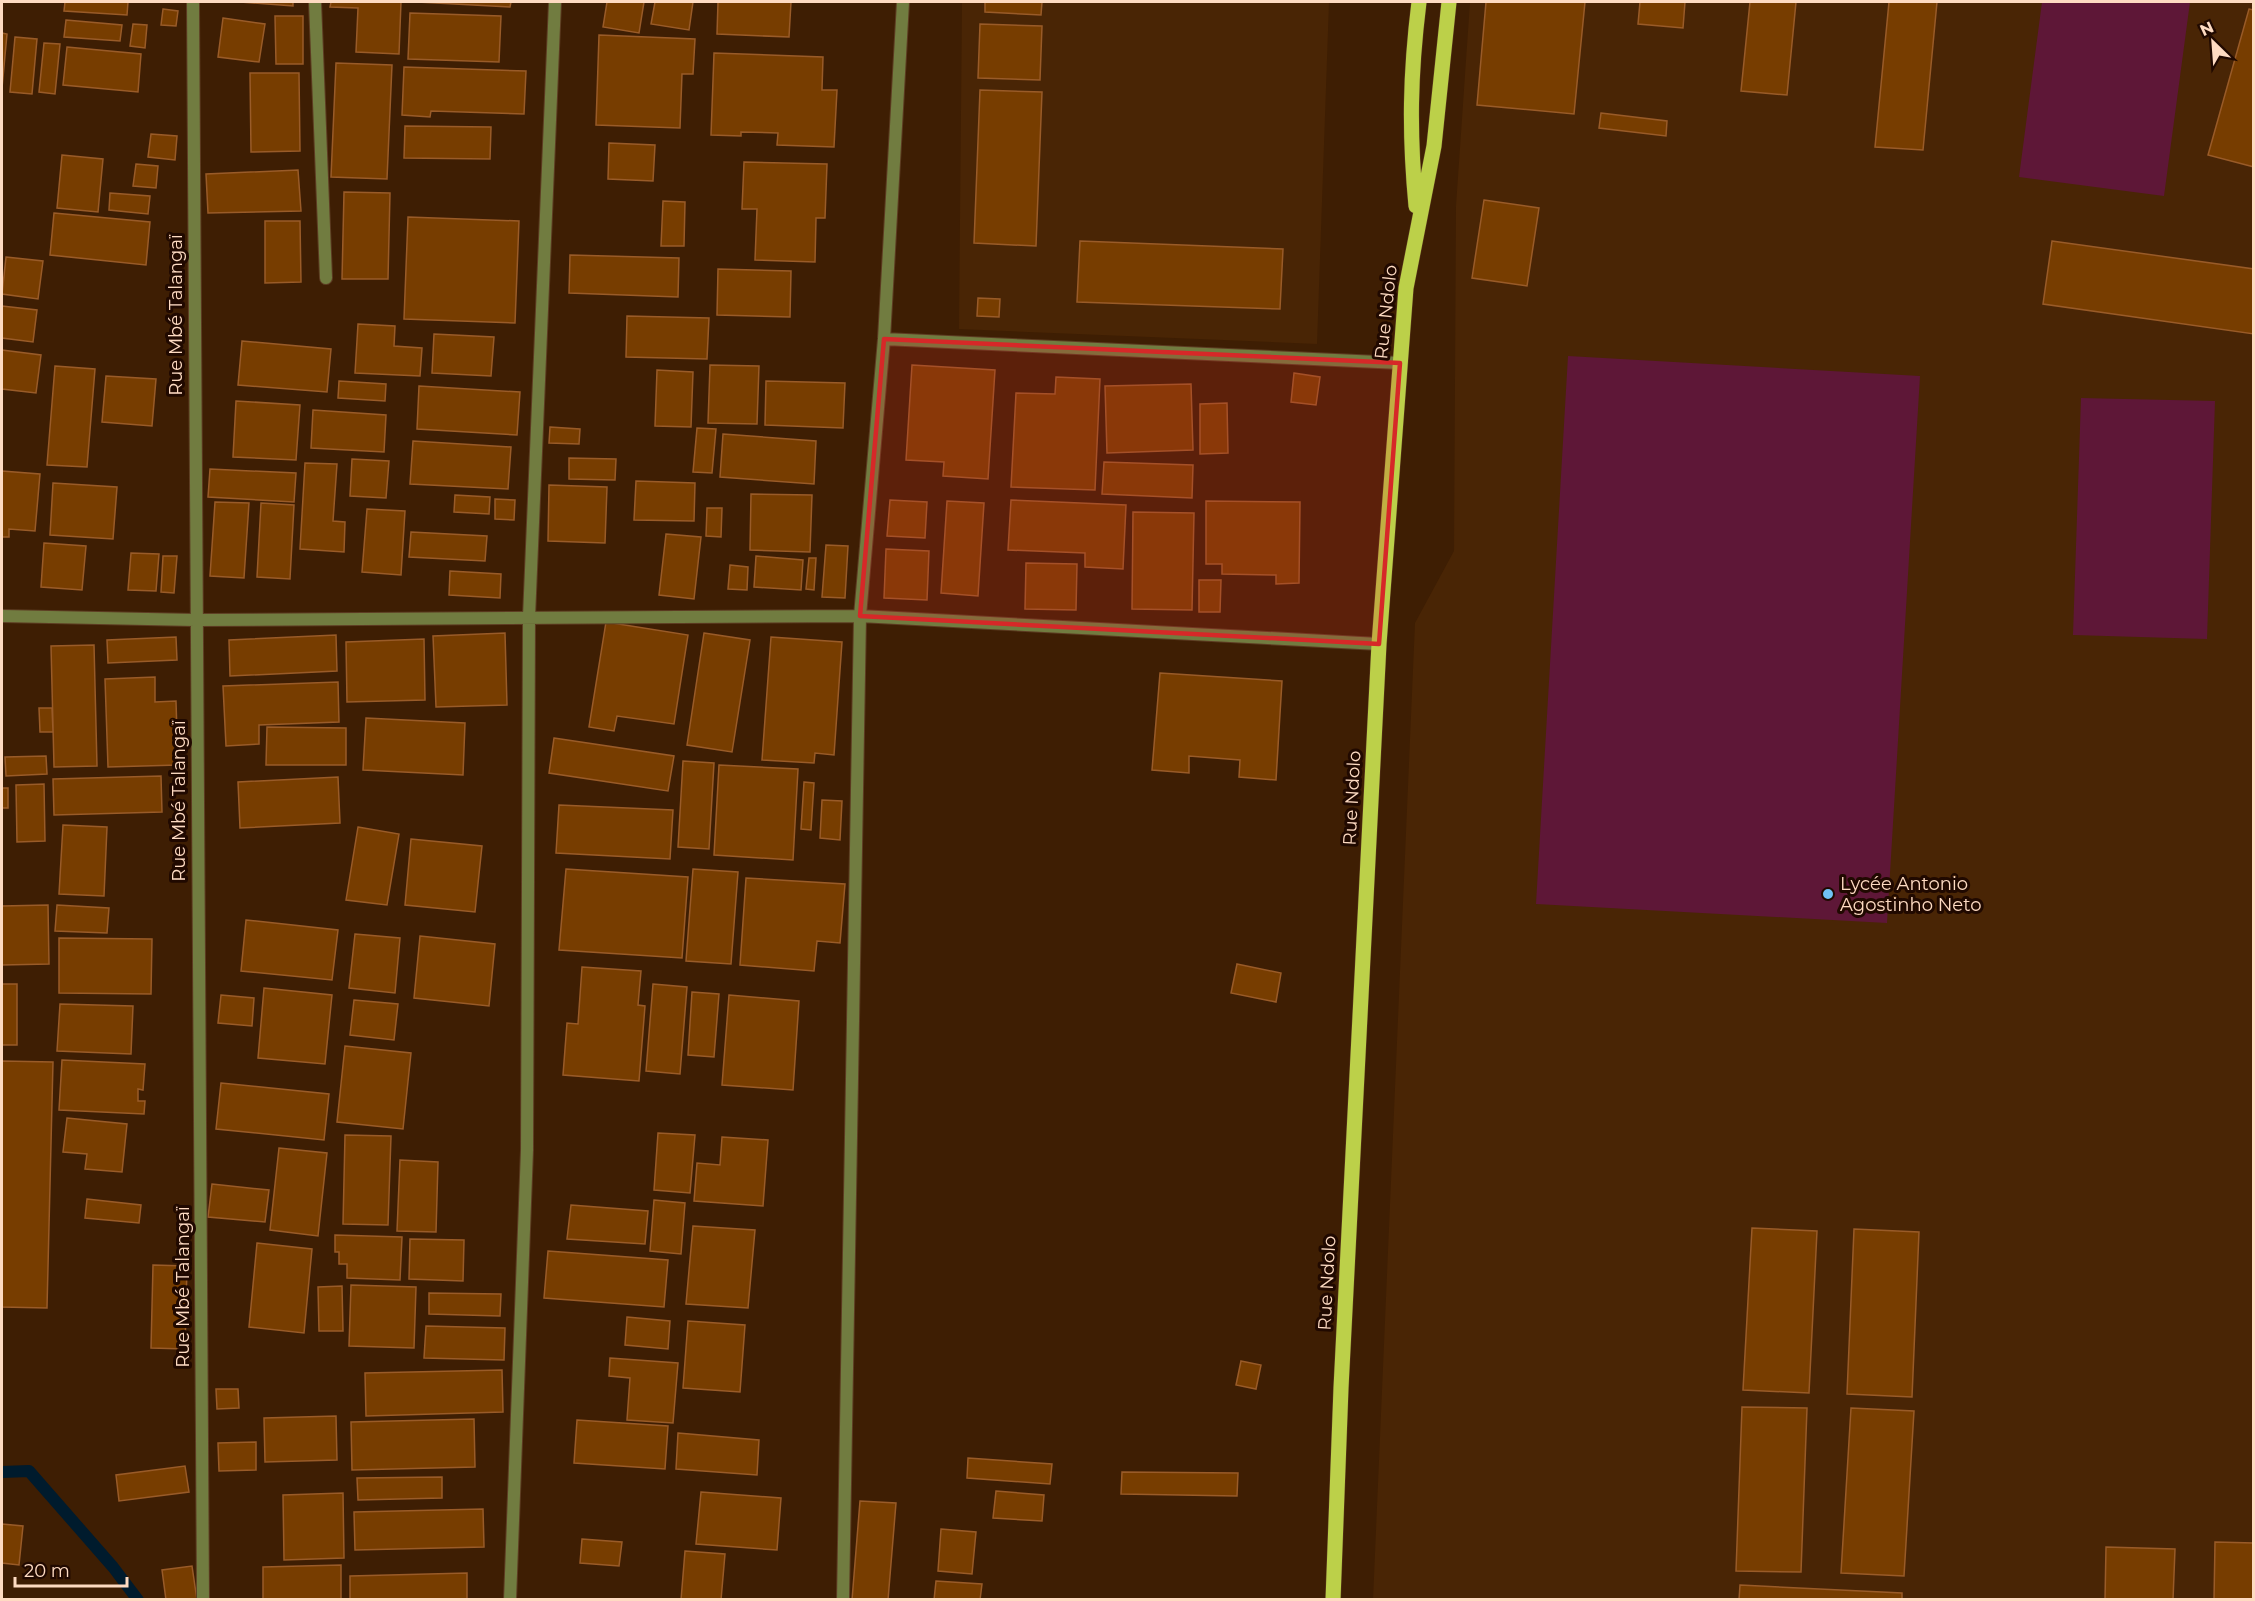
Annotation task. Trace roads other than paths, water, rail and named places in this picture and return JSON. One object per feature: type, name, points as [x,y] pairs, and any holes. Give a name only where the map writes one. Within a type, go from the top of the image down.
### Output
[{"type":"main road","points":[[1418,221],[1410,141],[1411,65],[1419,2]]},
{"type":"main road","name":"Rue Ndolo","points":[[1333,1599],[1379,644],[1406,288],[1434,146],[1449,2]]},
{"type":"street","name":"Rue Mbé Talangaï","points":[[193,2],[195,620],[203,1599]]},
{"type":"street","points":[[315,2],[326,278]]},
{"type":"street","points":[[510,1599],[527,1150],[529,617],[555,2]]},
{"type":"street","points":[[843,1599],[860,616],[884,339],[903,2]]},
{"type":"street","points":[[884,339],[1400,363]]},
{"type":"street","points":[[2,616],[195,620],[860,616],[1379,644]]},
{"type":"waterway","points":[[2,1472],[29,1471],[113,1567],[138,1600]]},
{"type":"place","name":"Lycée Antonio Agostinho Neto","points":[[1828,894]]}]
